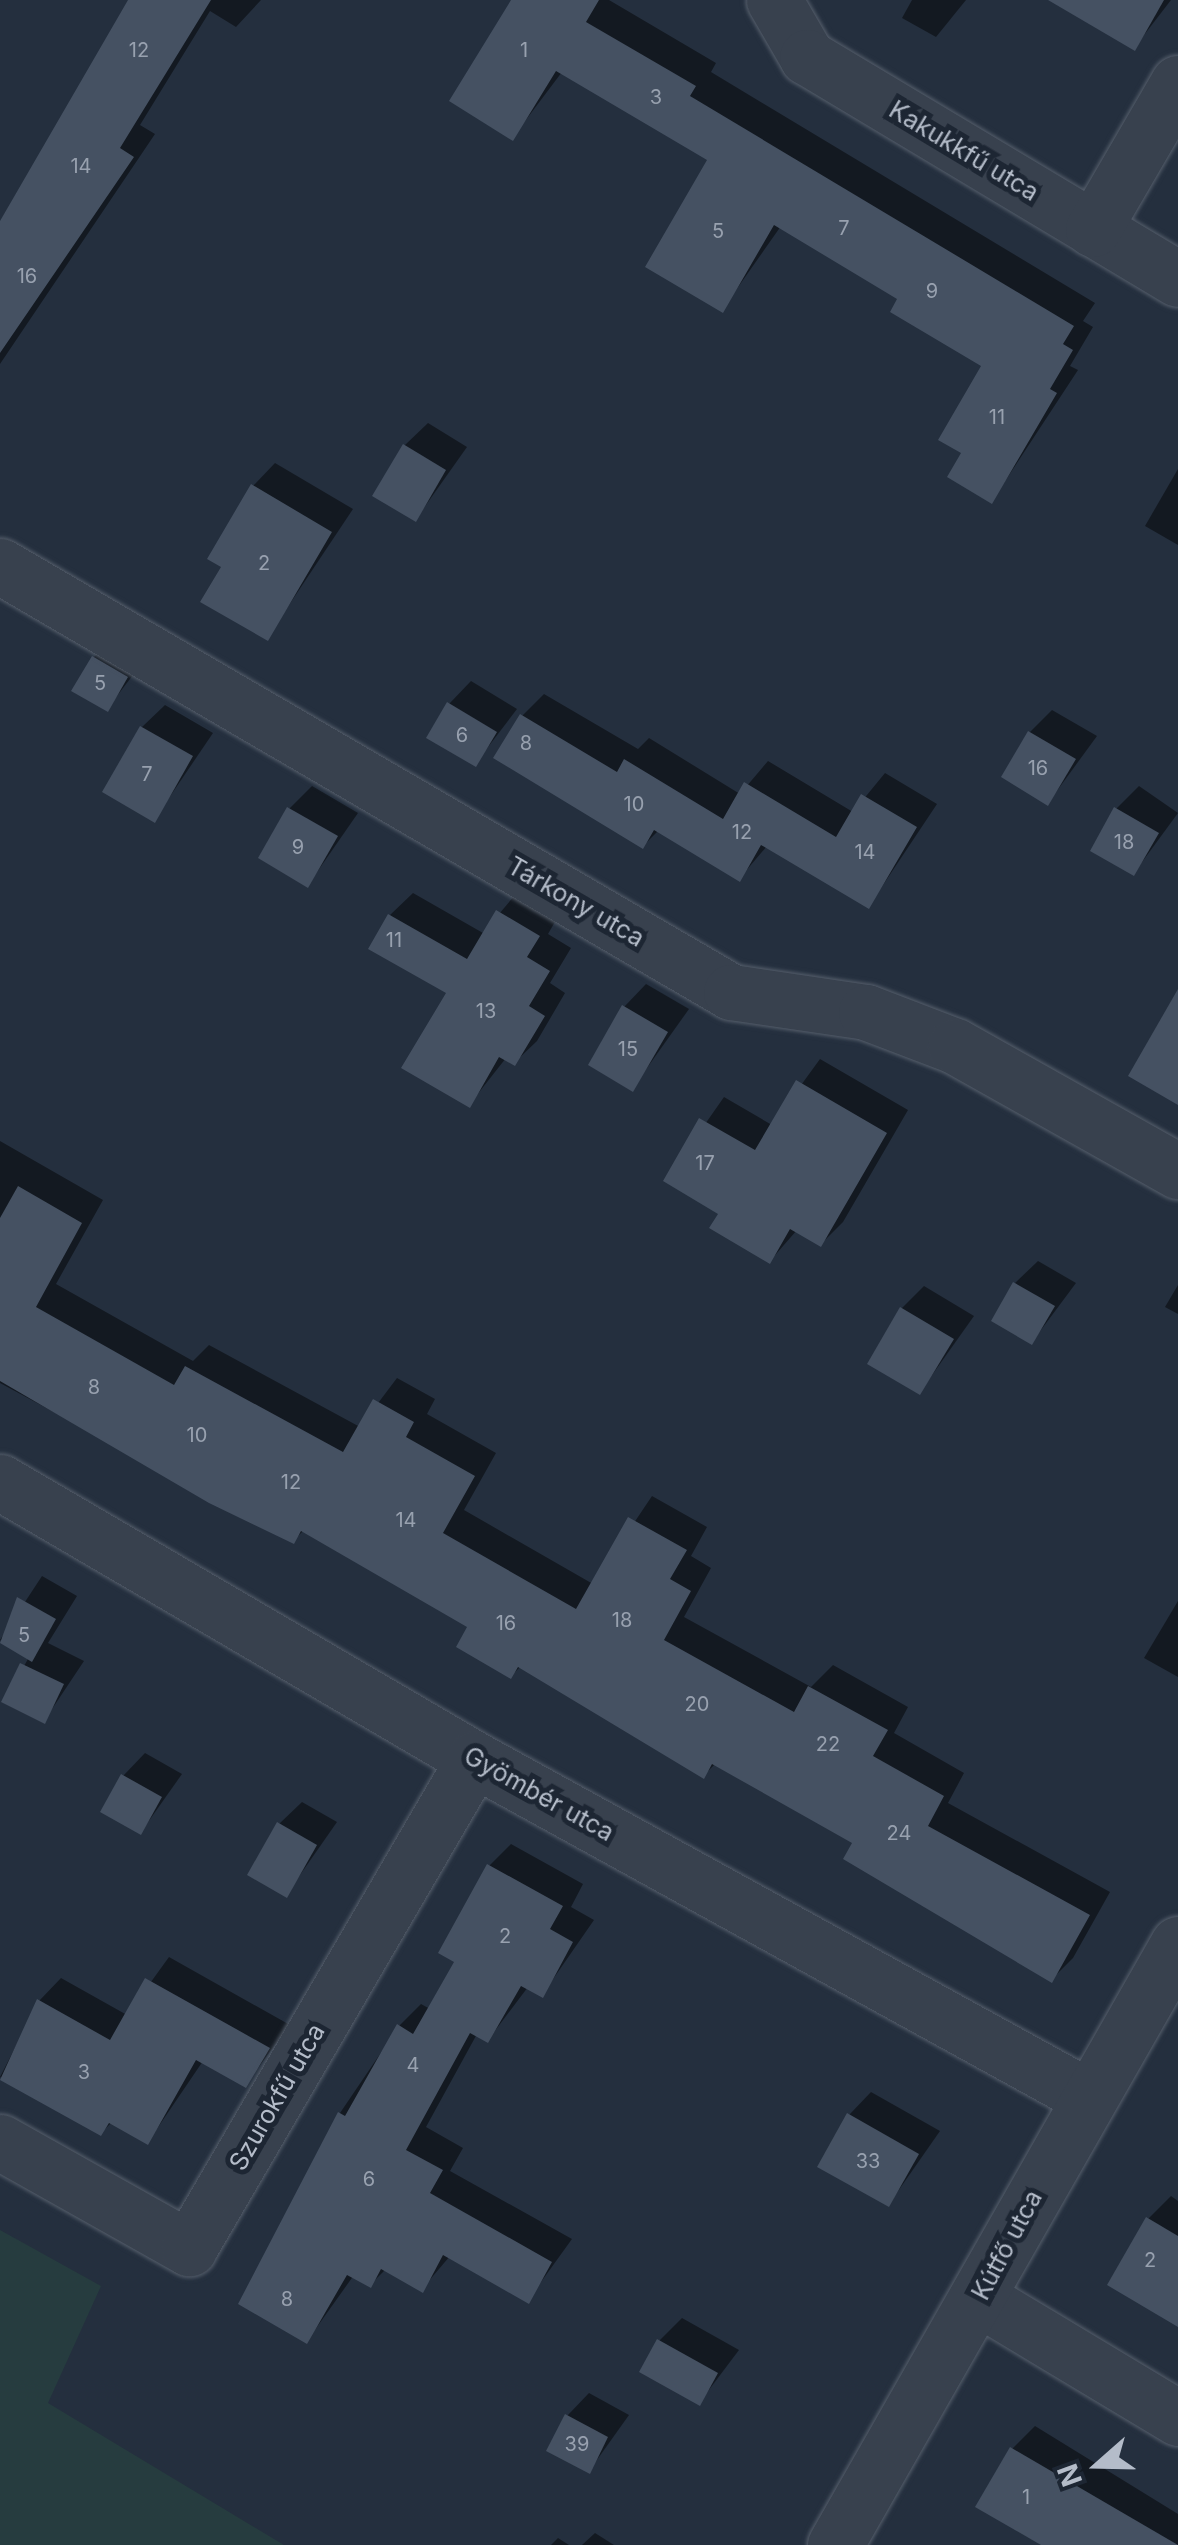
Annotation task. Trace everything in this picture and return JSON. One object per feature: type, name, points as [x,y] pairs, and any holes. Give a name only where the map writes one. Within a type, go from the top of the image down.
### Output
[{"type":"street","name":"Kakukkfű utca","points":[[774,0],[807,57],[1178,279]]},
{"type":"street","points":[[1093,229],[1178,83]]},
{"type":"street","name":"Tárkony utca","points":[[0,566],[731,992],[866,1012],[955,1046],[1178,1170]]},
{"type":"street","name":"Gyömbér utca","points":[[0,1482],[474,1758],[1085,2094]]},
{"type":"street","name":"Szurokfű utca","points":[[0,2142],[190,2248],[474,1758]]},
{"type":"street","name":"Kútfő utca","points":[[835,2545],[980,2299],[1085,2094],[1178,1944]]},
{"type":"street","points":[[980,2299],[1178,2418]]},
{"type":"green space","points":[[0,2230],[101,2286],[48,2403],[284,2545],[0,2545]]},
{"type":"building","points":[[128,0],[211,0],[120,148],[134,157],[0,353],[0,221]]},
{"type":"building","points":[[511,0],[599,0],[586,22],[696,86],[690,96],[1074,326],[1063,344],[1073,350],[1050,389],[1057,393],[992,504],[947,477],[961,453],[938,440],[981,366],[890,312],[897,299],[774,225],[723,313],[645,267],[707,160],[556,71],[513,141],[449,101]]},
{"type":"building","points":[[1048,0],[1164,0],[1135,51]]},
{"type":"building","points":[[403,444],[446,470],[416,522],[372,496]]},
{"type":"building","points":[[251,484],[332,532],[268,641],[200,602],[221,567],[207,559]]},
{"type":"building","points":[[92,656],[128,677],[108,712],[71,691]]},
{"type":"building","points":[[447,702],[497,732],[476,767],[426,738]]},
{"type":"building","points":[[520,714],[617,772],[624,759],[723,819],[744,782],[836,837],[861,794],[917,827],[869,909],[761,845],[740,882],[654,830],[643,849],[493,758]]},
{"type":"building","points":[[140,726],[193,756],[155,823],[102,792]]},
{"type":"building","points":[[1028,731],[1076,759],[1048,806],[1001,777]]},
{"type":"building","points":[[287,807],[338,836],[308,888],[258,858]]},
{"type":"building","points":[[1114,807],[1159,833],[1134,876],[1090,851]]},
{"type":"building","points":[[496,910],[540,936],[527,957],[550,971],[529,1006],[545,1016],[515,1066],[499,1057],[470,1108],[401,1068],[446,993],[368,949],[388,914],[467,959]]},
{"type":"building","points":[[1178,989],[1178,1105],[1128,1076]]},
{"type":"building","points":[[622,1005],[668,1032],[633,1092],[588,1065]]},
{"type":"building","points":[[796,1080],[887,1133],[821,1247],[790,1229],[770,1264],[709,1228],[718,1214],[663,1181],[699,1118],[755,1150]]},
{"type":"building","points":[[18,1186],[82,1223],[36,1307],[174,1385],[185,1366],[343,1452],[373,1399],[414,1422],[406,1437],[475,1476],[443,1533],[576,1609],[628,1517],[687,1550],[670,1579],[691,1591],[664,1640],[794,1712],[808,1686],[888,1730],[873,1756],[944,1796],[928,1826],[1090,1915],[1052,1983],[843,1859],[852,1843],[712,1764],[704,1779],[518,1667],[511,1679],[456,1647],[467,1627],[301,1531],[294,1544],[209,1503],[0,1381],[0,1218]]},
{"type":"building","points":[[1013,1282],[1055,1306],[1032,1345],[991,1321]]},
{"type":"building","points":[[900,1307],[954,1339],[920,1395],[867,1364]]},
{"type":"building","points":[[17,1597],[56,1619],[32,1662],[0,1643]]},
{"type":"building","points":[[20,1663],[64,1684],[45,1724],[1,1702]]},
{"type":"building","points":[[121,1774],[162,1797],[141,1835],[100,1812]]},
{"type":"building","points":[[277,1822],[317,1845],[287,1898],[247,1875]]},
{"type":"building","points":[[487,1864],[563,1906],[550,1929],[573,1942],[543,1998],[521,1986],[488,2043],[470,2033],[406,2150],[443,2170],[430,2193],[552,2262],[529,2304],[443,2255],[423,2293],[381,2269],[371,2288],[347,2275],[307,2344],[238,2304],[338,2112],[345,2116],[397,2024],[413,2034],[454,1962],[438,1953]]},
{"type":"building","points":[[145,1978],[270,2048],[246,2088],[196,2060],[148,2145],[109,2123],[101,2136],[0,2080],[37,1999],[110,2040]]},
{"type":"building","points":[[847,2113],[919,2154],[889,2207],[817,2167]]},
{"type":"building","points":[[1146,2217],[1178,2236],[1178,2327],[1107,2285]]},
{"type":"building","points":[[657,2339],[718,2373],[700,2406],[639,2372]]},
{"type":"building","points":[[565,2414],[608,2437],[590,2474],[546,2451]]},
{"type":"building","points":[[1010,2447],[1178,2545],[1041,2545],[975,2507]]}]
